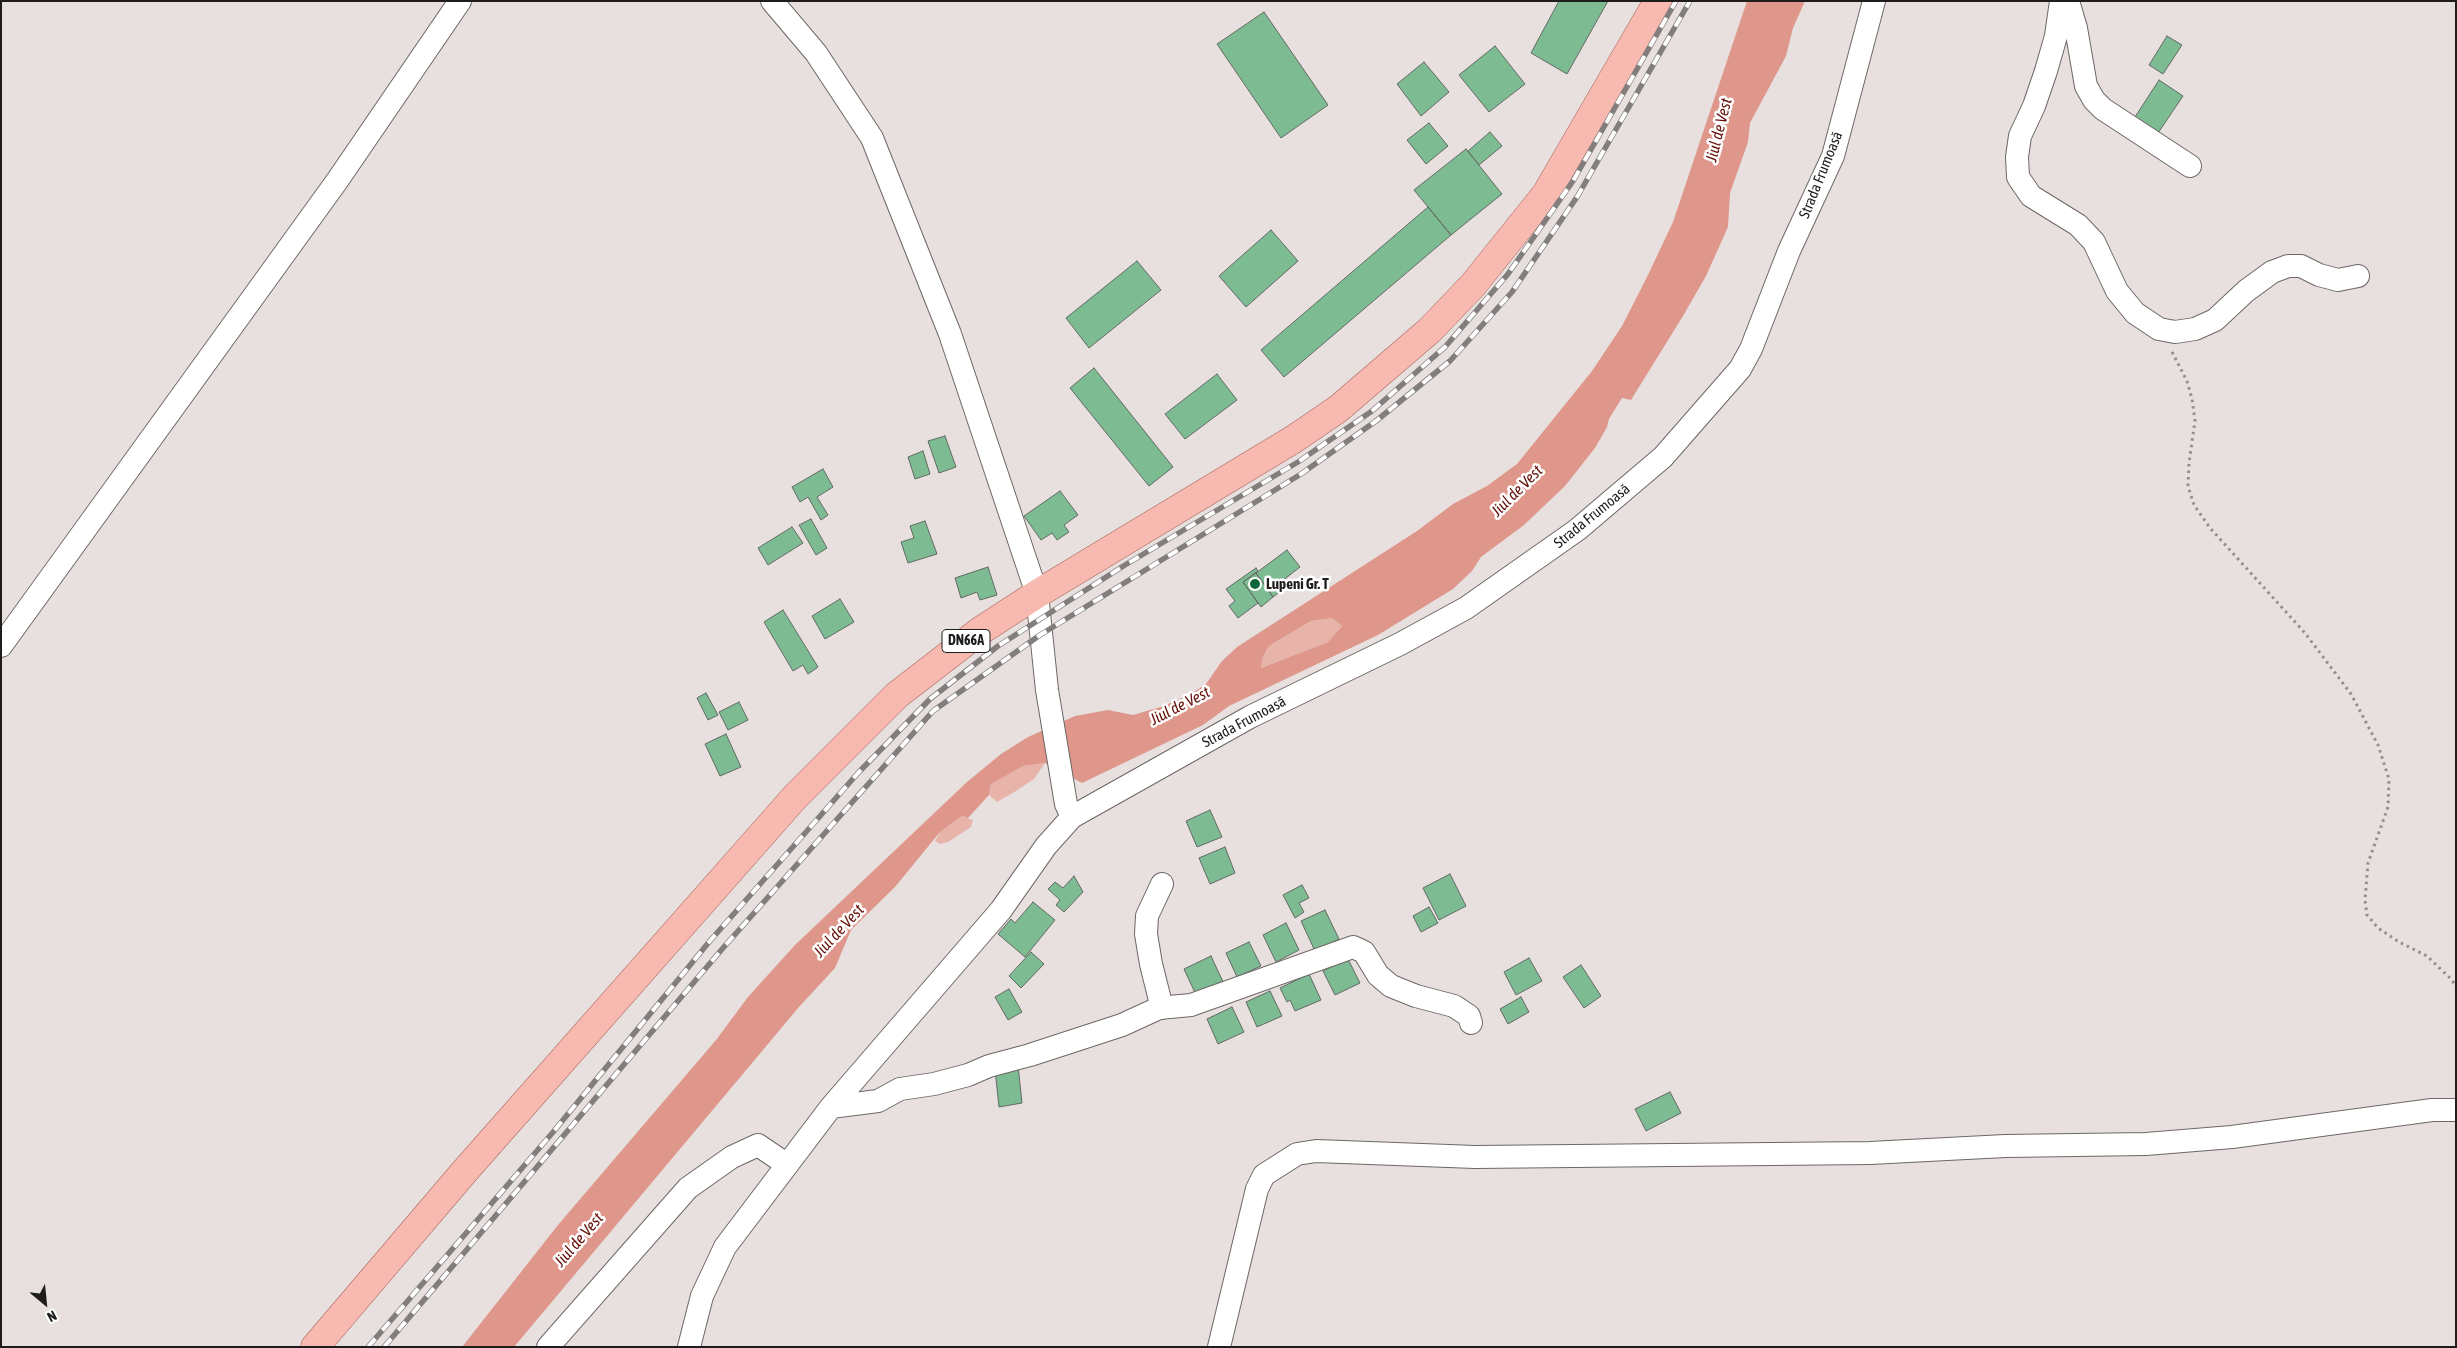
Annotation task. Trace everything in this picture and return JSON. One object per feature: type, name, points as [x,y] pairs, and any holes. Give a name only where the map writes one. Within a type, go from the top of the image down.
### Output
[{"type":"main road","name":"DN66A","points":[[314,1347],[464,1172],[795,797],[897,695],[980,631],[1037,594],[1294,439],[1345,403],[1430,330],[1473,285],[1546,194],[1658,1]]},
{"type":"street","points":[[1,646],[337,181],[460,1]]},
{"type":"street","points":[[689,1347],[702,1296],[725,1247],[831,1107],[1001,910],[1069,810],[1047,690],[1037,594],[950,334],[872,138],[816,53],[772,1]]},
{"type":"street","name":"Strada Frumoasă","points":[[1069,810],[1250,717],[1400,644],[1466,608],[1577,530],[1663,457],[1740,369],[1752,349],[1789,251],[1833,156],[1874,1]]},
{"type":"street","points":[[2061,1],[2056,36],[2046,71],[2034,106],[2020,136],[2017,157],[2018,177],[2030,196],[2078,225],[2094,242],[2117,291],[2135,313],[2159,329],[2175,332],[2195,329],[2215,320],[2246,291],[2272,272],[2288,266],[2301,266],[2319,275],[2338,280],[2358,276]]},
{"type":"street","points":[[2068,1],[2076,28],[2086,86],[2094,100],[2103,109],[2190,166]]},
{"type":"street","points":[[1162,884],[1153,899],[1147,916],[1146,934],[1162,1008]]},
{"type":"street","points":[[831,1107],[878,1101],[900,1089],[934,1084],[968,1075],[989,1066],[1030,1055],[1122,1025],[1162,1008],[1191,1005],[1353,947],[1364,952],[1378,975],[1390,986],[1416,996],[1454,1006],[1469,1016],[1471,1023]]},
{"type":"street","points":[[1219,1347],[1257,1189],[1264,1174],[1297,1154],[1316,1151],[1485,1157],[1870,1153],[2005,1146],[2146,1144],[2232,1137],[2432,1110],[2456,1110]]},
{"type":"street","points":[[548,1347],[688,1188],[732,1157],[758,1145],[786,1164]]},
{"type":"path","points":[[2159,329],[2176,358],[2192,398],[2195,421],[2188,463],[2188,486],[2194,505],[2210,528],[2310,641],[2351,694],[2378,745],[2389,778],[2388,807],[2368,863],[2365,900],[2367,916],[2378,928],[2427,956],[2452,980],[2456,987]]},
{"type":"shaded area","points":[[1332,618],[1342,626],[1328,642],[1261,668],[1263,657],[1269,646],[1311,621]]},
{"type":"shaded area","points":[[1045,763],[1034,779],[997,802],[989,795],[991,784],[1008,773],[1023,766]]},
{"type":"shaded area","points":[[962,816],[973,820],[971,827],[948,842],[940,844],[935,841],[940,832]]},
{"type":"water","name":"Jiul de Vest","points":[[1747,1],[1805,1],[1793,28],[1786,56],[1750,123],[1748,142],[1730,193],[1728,227],[1706,276],[1631,400],[1622,398],[1595,448],[1565,486],[1524,525],[1481,557],[1472,571],[1453,589],[1378,635],[1229,706],[1203,725],[1082,783],[1045,763],[1023,766],[991,784],[989,795],[968,818],[962,816],[940,832],[895,887],[851,930],[835,968],[799,1007],[514,1347],[462,1347],[558,1225],[716,1040],[748,997],[795,945],[967,782],[1001,754],[1028,737],[1075,716],[1108,710],[1133,715],[1164,706],[1191,694],[1206,684],[1222,661],[1237,647],[1417,531],[1453,504],[1487,486],[1517,464],[1592,371],[1622,326],[1673,222]],"holes":[[[1332,618],[1342,626],[1328,642],[1261,668],[1263,657],[1269,646],[1311,621]]]},
{"type":"building","points":[[1559,1],[1608,1],[1567,74],[1531,53]]},
{"type":"building","points":[[1264,12],[1328,105],[1281,138],[1217,44]]},
{"type":"building","points":[[2167,36],[2182,45],[2163,74],[2149,65]]},
{"type":"building","points":[[1495,46],[1525,84],[1489,112],[1459,75]]},
{"type":"building","points":[[1424,62],[1449,92],[1421,116],[1397,84]]},
{"type":"building","points":[[2159,80],[2183,96],[2158,133],[2135,117]]},
{"type":"building","points":[[1429,123],[1448,146],[1426,164],[1407,140]]},
{"type":"building","points":[[1490,132],[1502,146],[1479,165],[1468,151]]},
{"type":"building","points":[[1466,149],[1502,194],[1451,235],[1414,190]]},
{"type":"building","points":[[1428,207],[1451,235],[1284,377],[1261,350]]},
{"type":"building","points":[[1271,230],[1298,261],[1246,307],[1219,276]]},
{"type":"building","points":[[1137,261],[1161,290],[1089,348],[1066,318]]},
{"type":"building","points":[[1094,368],[1173,467],[1149,486],[1070,388]]},
{"type":"building","points":[[1217,374],[1237,400],[1185,439],[1165,414]]},
{"type":"building","points":[[945,436],[956,467],[939,473],[928,441]]},
{"type":"building","points":[[923,451],[930,474],[915,479],[908,457]]},
{"type":"building","points":[[823,469],[833,487],[817,497],[828,515],[821,520],[808,497],[800,502],[792,487]]},
{"type":"building","points":[[1060,491],[1078,515],[1064,525],[1069,532],[1057,540],[1052,533],[1041,540],[1024,516]]},
{"type":"building","points":[[811,519],[827,548],[816,555],[799,525]]},
{"type":"building","points":[[925,521],[937,554],[908,563],[901,542],[914,538],[910,526]]},
{"type":"building","points":[[792,527],[803,543],[768,565],[758,548]]},
{"type":"building","points":[[1287,550],[1300,567],[1281,582],[1285,588],[1273,597],[1256,573]]},
{"type":"building","points":[[988,567],[997,595],[980,600],[977,592],[961,598],[955,578]]},
{"type":"building","points":[[1256,568],[1258,571],[1243,582],[1258,603],[1238,618],[1229,606],[1235,601],[1226,589]]},
{"type":"building","points":[[1256,573],[1273,597],[1261,607],[1243,582]]},
{"type":"building","points":[[840,599],[854,622],[825,639],[812,616]]},
{"type":"building","points":[[783,610],[818,667],[808,674],[803,665],[793,671],[764,622]]},
{"type":"building","points":[[706,693],[718,715],[708,720],[697,698]]},
{"type":"building","points":[[739,702],[748,720],[728,730],[719,712]]},
{"type":"building","points":[[726,734],[741,767],[720,776],[705,744]]},
{"type":"building","points":[[1210,810],[1222,837],[1197,847],[1186,821]]},
{"type":"building","points":[[1225,847],[1235,873],[1210,884],[1199,858]]},
{"type":"building","points":[[1450,874],[1466,906],[1439,920],[1423,888]]},
{"type":"building","points":[[1074,876],[1083,892],[1064,912],[1056,905],[1060,900],[1048,889],[1055,882],[1063,888]]},
{"type":"building","points":[[1302,885],[1309,898],[1299,903],[1304,912],[1295,918],[1283,895]]},
{"type":"building","points":[[1033,902],[1055,920],[1025,957],[998,934],[1011,919],[1015,923]]},
{"type":"building","points":[[1429,907],[1438,923],[1421,932],[1413,916]]},
{"type":"building","points":[[1325,910],[1339,939],[1315,951],[1301,921]]},
{"type":"building","points":[[1286,923],[1299,950],[1276,962],[1263,935]]},
{"type":"building","points":[[1249,942],[1261,966],[1237,977],[1226,953]]},
{"type":"building","points":[[1031,952],[1044,964],[1021,988],[1009,976]]},
{"type":"building","points":[[1211,956],[1224,984],[1197,997],[1184,969]]},
{"type":"building","points":[[1529,958],[1542,981],[1516,995],[1504,972]]},
{"type":"building","points":[[1348,959],[1360,983],[1335,995],[1323,971]]},
{"type":"building","points":[[1581,965],[1601,996],[1584,1008],[1563,977]]},
{"type":"building","points":[[1309,974],[1321,1000],[1295,1011],[1290,1000],[1287,1002],[1280,988]]},
{"type":"building","points":[[1009,989],[1022,1012],[1008,1020],[995,997]]},
{"type":"building","points":[[1270,991],[1282,1016],[1257,1027],[1246,1002]]},
{"type":"building","points":[[1521,997],[1529,1012],[1508,1024],[1500,1009]]},
{"type":"building","points":[[1232,1007],[1244,1032],[1218,1044],[1207,1019]]},
{"type":"building","points":[[1018,1065],[1022,1103],[999,1107],[995,1069]]},
{"type":"building","points":[[1670,1092],[1681,1113],[1646,1131],[1635,1109]]},
{"type":"railway","points":[[368,1347],[554,1131],[709,942],[858,773],[930,699],[998,646],[1125,565],[1298,462],[1372,411],[1445,347],[1508,274],[1573,181],[1676,1]]},
{"type":"railway","points":[[384,1347],[723,948],[933,711],[1040,635],[1301,474],[1376,421],[1450,361],[1512,292],[1577,197],[1690,1]]},
{"type":"place","name":"Lupeni Gr. T","points":[[1255,584]]}]
